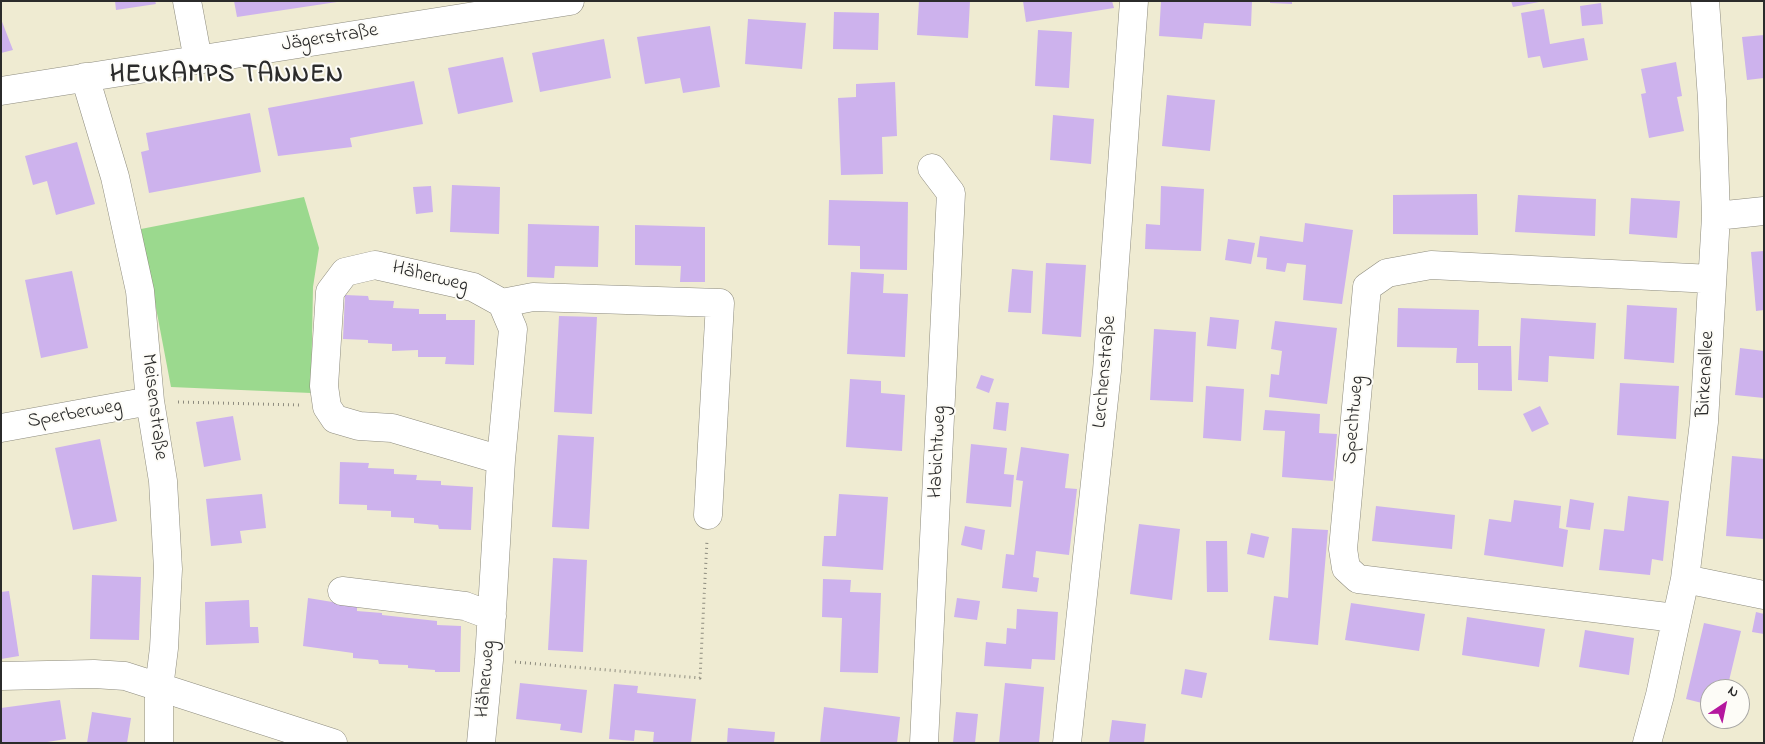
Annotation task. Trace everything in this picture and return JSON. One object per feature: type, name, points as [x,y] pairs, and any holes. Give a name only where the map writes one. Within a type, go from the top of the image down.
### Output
[{"type":"street","points":[[187,1],[198,60]]},
{"type":"street","name":"Jägerstraße","points":[[1,91],[570,1]]},
{"type":"street","name":"Lerchenstraße","points":[[1067,743],[1107,371],[1134,1]]},
{"type":"street","name":"Birkenallee","points":[[1647,743],[1660,695],[1684,579],[1704,422],[1716,216],[1712,99],[1705,1]]},
{"type":"street","name":"Meisenstraße","points":[[85,78],[115,177],[140,291],[150,401],[163,482],[168,569],[164,648],[159,688],[159,743]]},
{"type":"street","name":"Habichtweg","points":[[924,743],[951,193],[932,168]]},
{"type":"street","points":[[1716,216],[1764,211]]},
{"type":"street","name":"Häherweg","points":[[328,408],[324,386],[330,292],[345,272],[375,265],[473,287],[502,303],[513,329],[500,460],[490,660],[481,743]]},
{"type":"street","name":"Spechtweg","points":[[1675,618],[1358,580],[1346,568],[1343,549],[1367,288],[1387,273],[1430,265],[1712,279]]},
{"type":"street","points":[[502,303],[533,297],[720,303],[708,515]]},
{"type":"street","name":"Sperberweg","points":[[1,428],[150,401]]},
{"type":"street","points":[[328,408],[336,420],[359,426],[392,428],[500,460]]},
{"type":"street","points":[[1684,579],[1764,595]]},
{"type":"street","name":"Häherweg","points":[[342,591],[465,606],[492,616]]},
{"type":"street","points":[[1,676],[94,674],[125,676],[333,743]]},
{"type":"path","points":[[150,401],[223,404],[281,403],[328,408]]},
{"type":"path","points":[[490,660],[700,678],[708,515]]},
{"type":"green space","points":[[304,197],[319,248],[313,287],[311,393],[171,387],[141,229]]},
{"type":"building","points":[[115,1],[155,1],[156,4],[116,10]]},
{"type":"building","points":[[234,1],[337,1],[337,2],[237,17]]},
{"type":"building","points":[[919,1],[970,1],[968,38],[917,35]]},
{"type":"building","points":[[1023,1],[1112,1],[1114,8],[1026,22]]},
{"type":"building","points":[[1161,1],[1252,1],[1251,26],[1204,23],[1202,39],[1159,36]]},
{"type":"building","points":[[1270,1],[1292,1],[1292,4],[1270,3]]},
{"type":"building","points":[[1511,1],[1539,1],[1539,2],[1513,7]]},
{"type":"building","points":[[1601,3],[1603,24],[1582,26],[1580,6]]},
{"type":"building","points":[[1544,9],[1550,44],[1584,38],[1588,60],[1543,68],[1540,56],[1528,58],[1521,13]]},
{"type":"building","points":[[834,12],[879,13],[878,50],[833,49]]},
{"type":"building","points":[[1,19],[13,50],[1,53]]},
{"type":"building","points":[[748,19],[806,23],[802,69],[745,64]]},
{"type":"building","points":[[710,26],[720,87],[683,93],[680,78],[645,84],[637,37]]},
{"type":"building","points":[[1038,30],[1072,32],[1069,88],[1035,86]]},
{"type":"building","points":[[1764,35],[1764,78],[1747,80],[1742,37]]},
{"type":"building","points":[[604,39],[611,78],[540,92],[532,53]]},
{"type":"building","points":[[503,57],[513,102],[458,114],[448,68]]},
{"type":"building","points":[[1676,62],[1682,96],[1677,97],[1684,131],[1649,138],[1641,94],[1646,93],[1641,69]]},
{"type":"building","points":[[414,81],[423,124],[350,138],[352,147],[278,156],[268,108]]},
{"type":"building","points":[[895,82],[897,136],[882,137],[883,174],[841,175],[838,98],[856,97],[856,84]]},
{"type":"building","points":[[1167,95],[1215,100],[1210,151],[1162,146]]},
{"type":"building","points":[[250,113],[261,172],[149,193],[141,152],[149,150],[146,133]]},
{"type":"building","points":[[1053,115],[1094,119],[1091,164],[1050,160]]},
{"type":"building","points":[[77,142],[95,204],[56,215],[47,181],[33,185],[25,156]]},
{"type":"building","points":[[452,185],[500,187],[499,234],[450,232]]},
{"type":"building","points":[[431,186],[433,212],[416,214],[413,187]]},
{"type":"building","points":[[1161,186],[1204,189],[1201,251],[1145,249],[1146,224],[1160,225]]},
{"type":"building","points":[[1477,194],[1478,235],[1393,234],[1393,195]]},
{"type":"building","points":[[1518,195],[1596,199],[1595,236],[1515,232]]},
{"type":"building","points":[[1631,198],[1680,201],[1677,238],[1629,234]]},
{"type":"building","points":[[829,200],[908,202],[907,270],[860,269],[860,246],[828,245]]},
{"type":"building","points":[[1305,223],[1353,230],[1342,304],[1303,300],[1306,265],[1287,263],[1285,272],[1266,269],[1267,258],[1257,257],[1260,236],[1303,242]]},
{"type":"building","points":[[528,224],[599,226],[598,267],[555,266],[554,278],[527,277]]},
{"type":"building","points":[[635,225],[705,227],[705,282],[680,282],[681,266],[635,265]]},
{"type":"building","points":[[1228,239],[1255,243],[1251,264],[1225,260]]},
{"type":"building","points":[[1764,251],[1764,310],[1756,311],[1751,252]]},
{"type":"building","points":[[1046,263],[1086,265],[1081,337],[1042,334]]},
{"type":"building","points":[[1012,269],[1033,271],[1031,313],[1008,312]]},
{"type":"building","points":[[72,271],[88,348],[41,358],[25,280]]},
{"type":"building","points":[[851,272],[884,274],[883,293],[908,294],[905,357],[847,354]]},
{"type":"building","points":[[345,295],[368,296],[369,300],[394,301],[393,308],[419,309],[419,314],[446,314],[446,320],[475,320],[474,365],[445,364],[446,357],[418,357],[418,350],[392,351],[392,344],[368,343],[368,340],[343,339]]},
{"type":"building","points":[[1627,305],[1677,308],[1674,363],[1624,359]]},
{"type":"building","points":[[1398,308],[1479,310],[1478,346],[1511,346],[1512,391],[1478,390],[1478,363],[1456,363],[1457,348],[1397,347]]},
{"type":"building","points":[[559,316],[597,317],[592,414],[554,412]]},
{"type":"building","points":[[1210,317],[1239,320],[1236,349],[1207,346]]},
{"type":"building","points":[[1521,318],[1596,323],[1594,359],[1549,356],[1548,382],[1518,380]]},
{"type":"building","points":[[1275,321],[1337,328],[1327,404],[1269,397],[1271,374],[1279,375],[1282,351],[1271,349]]},
{"type":"building","points":[[1154,329],[1196,332],[1193,402],[1150,400]]},
{"type":"building","points":[[1740,348],[1764,351],[1764,398],[1735,395]]},
{"type":"building","points":[[981,375],[994,379],[989,393],[976,388]]},
{"type":"building","points":[[850,379],[881,381],[881,393],[905,395],[902,451],[846,447]]},
{"type":"building","points":[[1620,383],[1679,386],[1676,439],[1617,435]]},
{"type":"building","points":[[1206,386],[1244,389],[1241,441],[1203,438]]},
{"type":"building","points":[[996,402],[1009,403],[1006,431],[993,429]]},
{"type":"building","points":[[1540,406],[1549,424],[1532,432],[1523,414]]},
{"type":"building","points":[[1265,410],[1320,414],[1319,433],[1337,434],[1333,481],[1282,477],[1285,431],[1263,430]]},
{"type":"building","points":[[233,416],[241,460],[204,467],[196,422]]},
{"type":"building","points":[[558,435],[594,437],[589,529],[552,527]]},
{"type":"building","points":[[100,439],[117,521],[73,530],[55,448]]},
{"type":"building","points":[[971,444],[1007,448],[1004,474],[1014,475],[1011,507],[966,503]]},
{"type":"building","points":[[1021,447],[1069,454],[1065,488],[1077,489],[1069,555],[1036,551],[1033,577],[1039,578],[1037,592],[1002,588],[1006,554],[1014,555],[1023,481],[1016,480]]},
{"type":"building","points":[[1732,456],[1764,459],[1764,539],[1726,536]]},
{"type":"building","points":[[340,462],[369,463],[368,468],[394,469],[394,474],[417,475],[416,480],[441,481],[441,485],[473,487],[471,530],[439,529],[438,525],[414,523],[414,518],[391,517],[391,511],[367,510],[367,505],[339,504]]},
{"type":"building","points":[[262,494],[266,528],[240,531],[242,543],[211,546],[206,499]]},
{"type":"building","points":[[839,494],[888,497],[883,570],[822,566],[824,536],[836,536]]},
{"type":"building","points":[[1628,496],[1669,501],[1663,561],[1652,559],[1650,575],[1599,570],[1604,529],[1624,531]]},
{"type":"building","points":[[1570,499],[1594,503],[1590,530],[1566,527]]},
{"type":"building","points":[[1514,500],[1561,506],[1559,528],[1568,530],[1563,567],[1484,555],[1489,519],[1511,522]]},
{"type":"building","points":[[1376,506],[1455,515],[1452,549],[1372,541]]},
{"type":"building","points":[[1139,524],[1180,529],[1172,600],[1130,594]]},
{"type":"building","points":[[965,526],[985,530],[982,550],[961,545]]},
{"type":"building","points":[[1292,528],[1328,530],[1318,645],[1269,640],[1274,596],[1288,598]]},
{"type":"building","points":[[1251,533],[1269,537],[1264,558],[1247,554]]},
{"type":"building","points":[[1206,541],[1227,541],[1228,592],[1207,592]]},
{"type":"building","points":[[553,558],[587,560],[583,652],[548,650]]},
{"type":"building","points":[[92,575],[141,577],[139,640],[90,639]]},
{"type":"building","points":[[823,579],[851,580],[850,592],[881,593],[878,673],[840,672],[842,618],[822,617]]},
{"type":"building","points":[[9,591],[19,656],[1,659],[1,592]]},
{"type":"building","points":[[308,598],[357,606],[357,611],[437,621],[437,625],[461,626],[460,672],[435,672],[435,670],[408,668],[408,665],[379,664],[378,660],[353,658],[353,653],[303,646]]},
{"type":"building","points":[[957,598],[980,601],[977,620],[954,617]]},
{"type":"building","points":[[249,600],[250,627],[258,627],[259,643],[206,645],[205,602]]},
{"type":"building","points":[[1351,603],[1425,614],[1419,651],[1345,640]]},
{"type":"building","points":[[1017,609],[1058,612],[1055,660],[1032,659],[1031,669],[984,666],[986,642],[1006,644],[1007,628],[1016,629]]},
{"type":"building","points":[[1756,612],[1764,614],[1764,634],[1752,632]]},
{"type":"building","points":[[1467,617],[1545,629],[1539,667],[1462,655]]},
{"type":"building","points":[[1704,623],[1741,631],[1729,679],[1700,679],[1700,702],[1686,699]]},
{"type":"building","points":[[1585,630],[1634,638],[1629,675],[1579,667]]},
{"type":"building","points":[[1185,669],[1207,673],[1202,698],[1181,694]]},
{"type":"building","points":[[520,683],[587,690],[582,733],[560,730],[561,724],[516,719]]},
{"type":"building","points":[[1005,683],[1044,687],[1039,743],[999,743]]},
{"type":"building","points":[[614,684],[638,686],[637,693],[696,699],[691,743],[653,743],[654,732],[635,730],[634,741],[609,739]]},
{"type":"building","points":[[60,700],[66,739],[41,743],[1,743],[1,708]]},
{"type":"building","points":[[824,707],[900,717],[897,743],[820,743]]},
{"type":"building","points":[[92,712],[131,718],[127,743],[87,743]]},
{"type":"building","points":[[956,712],[978,714],[975,743],[953,743]]},
{"type":"building","points":[[1112,720],[1146,724],[1144,743],[1109,743]]},
{"type":"building","points":[[728,728],[775,732],[774,743],[727,743]]},
{"type":"district","name":"HEUKAMPS TANNEN","points":[[227,77]]}]
